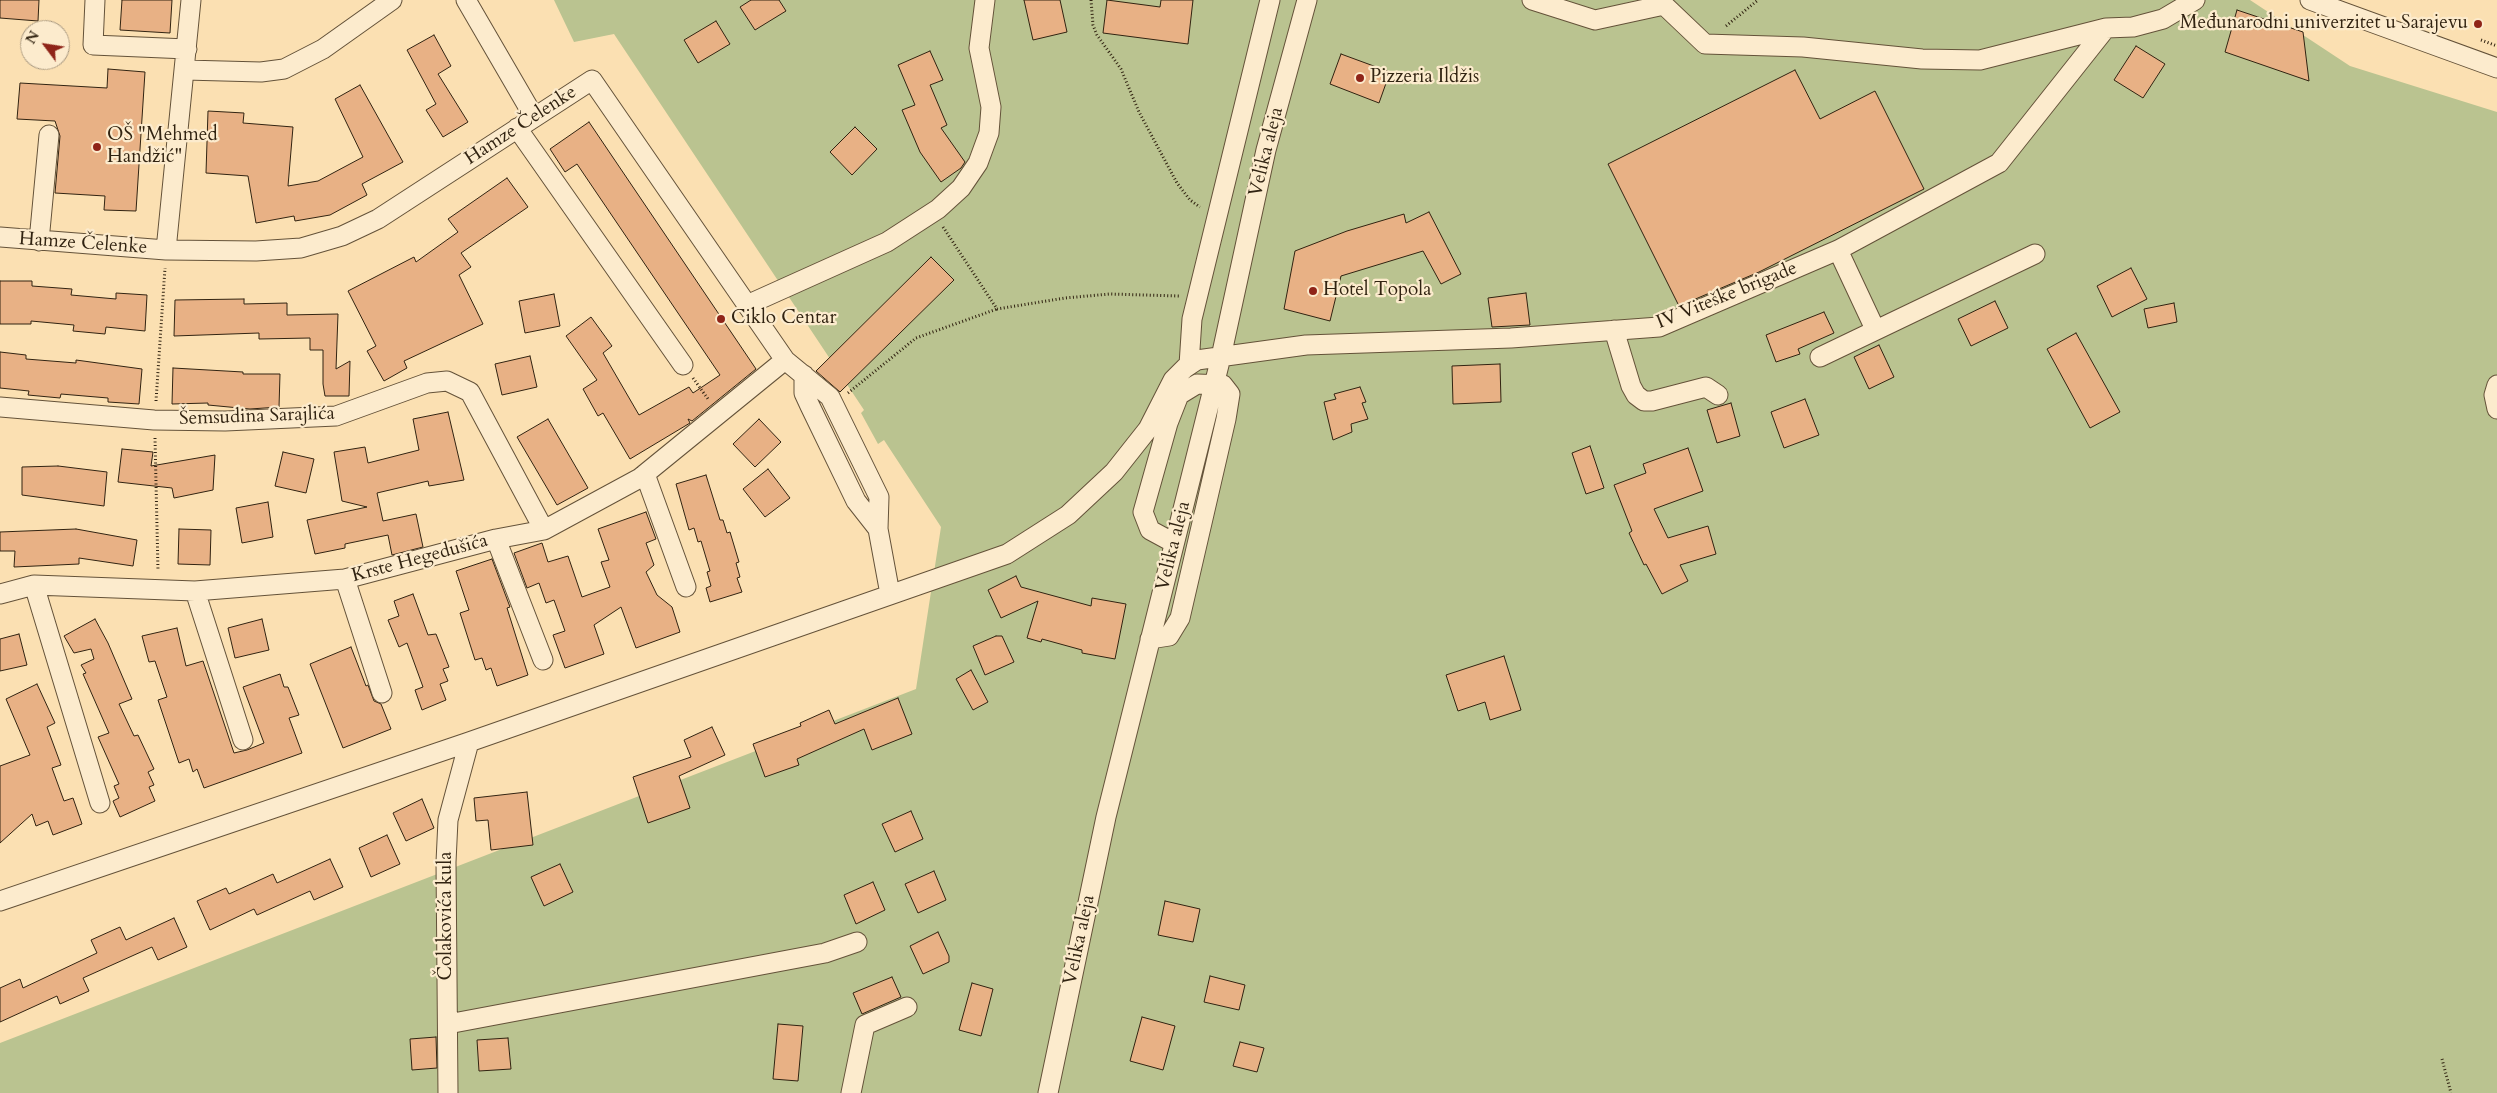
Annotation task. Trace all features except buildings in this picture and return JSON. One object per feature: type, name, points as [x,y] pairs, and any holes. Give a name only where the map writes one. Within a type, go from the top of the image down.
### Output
[{"type":"street","points":[[95,0],[93,45],[187,49]]},
{"type":"street","name":"Hamze Čelenke","points":[[166,250],[191,0]]},
{"type":"street","points":[[185,70],[261,72],[284,69],[323,48],[392,0]]},
{"type":"street","points":[[466,0],[534,117]]},
{"type":"street","points":[[747,305],[887,242],[938,209],[960,188],[978,163],[989,133],[992,107],[979,48],[985,0]]},
{"type":"street","points":[[1189,365],[1192,319],[1270,0]]},
{"type":"street","name":"Velika aleja","points":[[1048,1093],[1106,817],[1221,358],[1266,150],[1307,0]]},
{"type":"street","points":[[1532,0],[1595,20],[1664,5],[1704,44],[1803,47],[1922,59],[1980,60],[2106,28],[2133,27],[2163,19],[2194,0]]},
{"type":"street","points":[[2310,0],[2497,68]]},
{"type":"street","name":"IV Viteške brigade","points":[[0,901],[469,742],[1007,554],[1068,515],[1114,472],[1148,429],[1173,380],[1197,360],[1306,345],[1512,338],[1659,327],[1838,250],[1999,163],[2106,28]]},
{"type":"street","name":"Hamze Čelenke","points":[[0,238],[166,250],[256,252],[292,249],[342,236],[399,206],[592,80],[785,360],[825,392],[834,404],[879,496],[878,529],[890,594]]},
{"type":"street","points":[[517,128],[683,365]]},
{"type":"street","points":[[39,240],[49,136]]},
{"type":"street","points":[[1838,250],[1875,329]]},
{"type":"street","points":[[1820,356],[2034,254]]},
{"type":"street","points":[[1614,330],[1631,386],[1636,395],[1644,400],[1652,401],[1706,387],[1718,395]]},
{"type":"street","name":"Krste Hegedušića","points":[[0,594],[34,585],[195,591],[345,579],[496,539],[544,530],[645,474],[785,360]]},
{"type":"street","name":"Hamze Čelenke","points":[[804,375],[804,393],[856,501],[878,529]]},
{"type":"street","name":"Šemsudina Sarajlića","points":[[0,407],[154,420],[225,421],[336,416],[427,383],[447,381],[470,392],[544,530]]},
{"type":"street","points":[[1150,639],[1169,636],[1180,618],[1212,487],[1230,394],[1223,385],[1215,383],[1197,384],[1179,395],[1151,477],[1143,512],[1150,530],[1174,543]]},
{"type":"street","points":[[2497,385],[2494,395],[2497,409]]},
{"type":"street","points":[[645,474],[686,587]]},
{"type":"street","points":[[496,539],[543,660]]},
{"type":"street","points":[[345,579],[382,693]]},
{"type":"street","points":[[34,585],[100,804]]},
{"type":"street","points":[[195,591],[243,740]]},
{"type":"street","name":"Čolakovića kula","points":[[448,1093],[446,862],[448,820],[469,742]]},
{"type":"street","points":[[448,1024],[825,953],[857,942]]},
{"type":"street","points":[[851,1093],[866,1025],[907,1008]]},
{"type":"path","points":[[1091,0],[1092,25],[1103,44],[1115,58],[1139,112],[1176,183],[1198,207],[1218,211]]},
{"type":"path","points":[[1704,44],[1758,0]]},
{"type":"path","points":[[938,209],[943,226],[998,309]]},
{"type":"path","points":[[834,404],[916,338],[998,309],[1065,298],[1110,294],[1197,298]]},
{"type":"path","points":[[683,365],[719,414]]},
{"type":"path","points":[[2442,1059],[2451,1093]]},
{"type":"green space","points":[[554,0],[2250,0],[2350,66],[2497,112],[2497,1093],[0,1093],[0,1043],[916,689],[941,527],[884,440],[878,444],[861,413],[864,410],[614,34],[574,42]]},
{"type":"place","name":"Međunarodni univerzitet u Sarajevu","points":[[2478,24]]},
{"type":"place","name":"Pizzeria Ildžis","points":[[1360,78]]},
{"type":"place","name":"OŠ \"Mehmed Handžić\"","points":[[97,147]]},
{"type":"place","name":"Hotel Topola","points":[[1313,291]]},
{"type":"place","name":"Ciklo Centar","points":[[721,319]]}]
